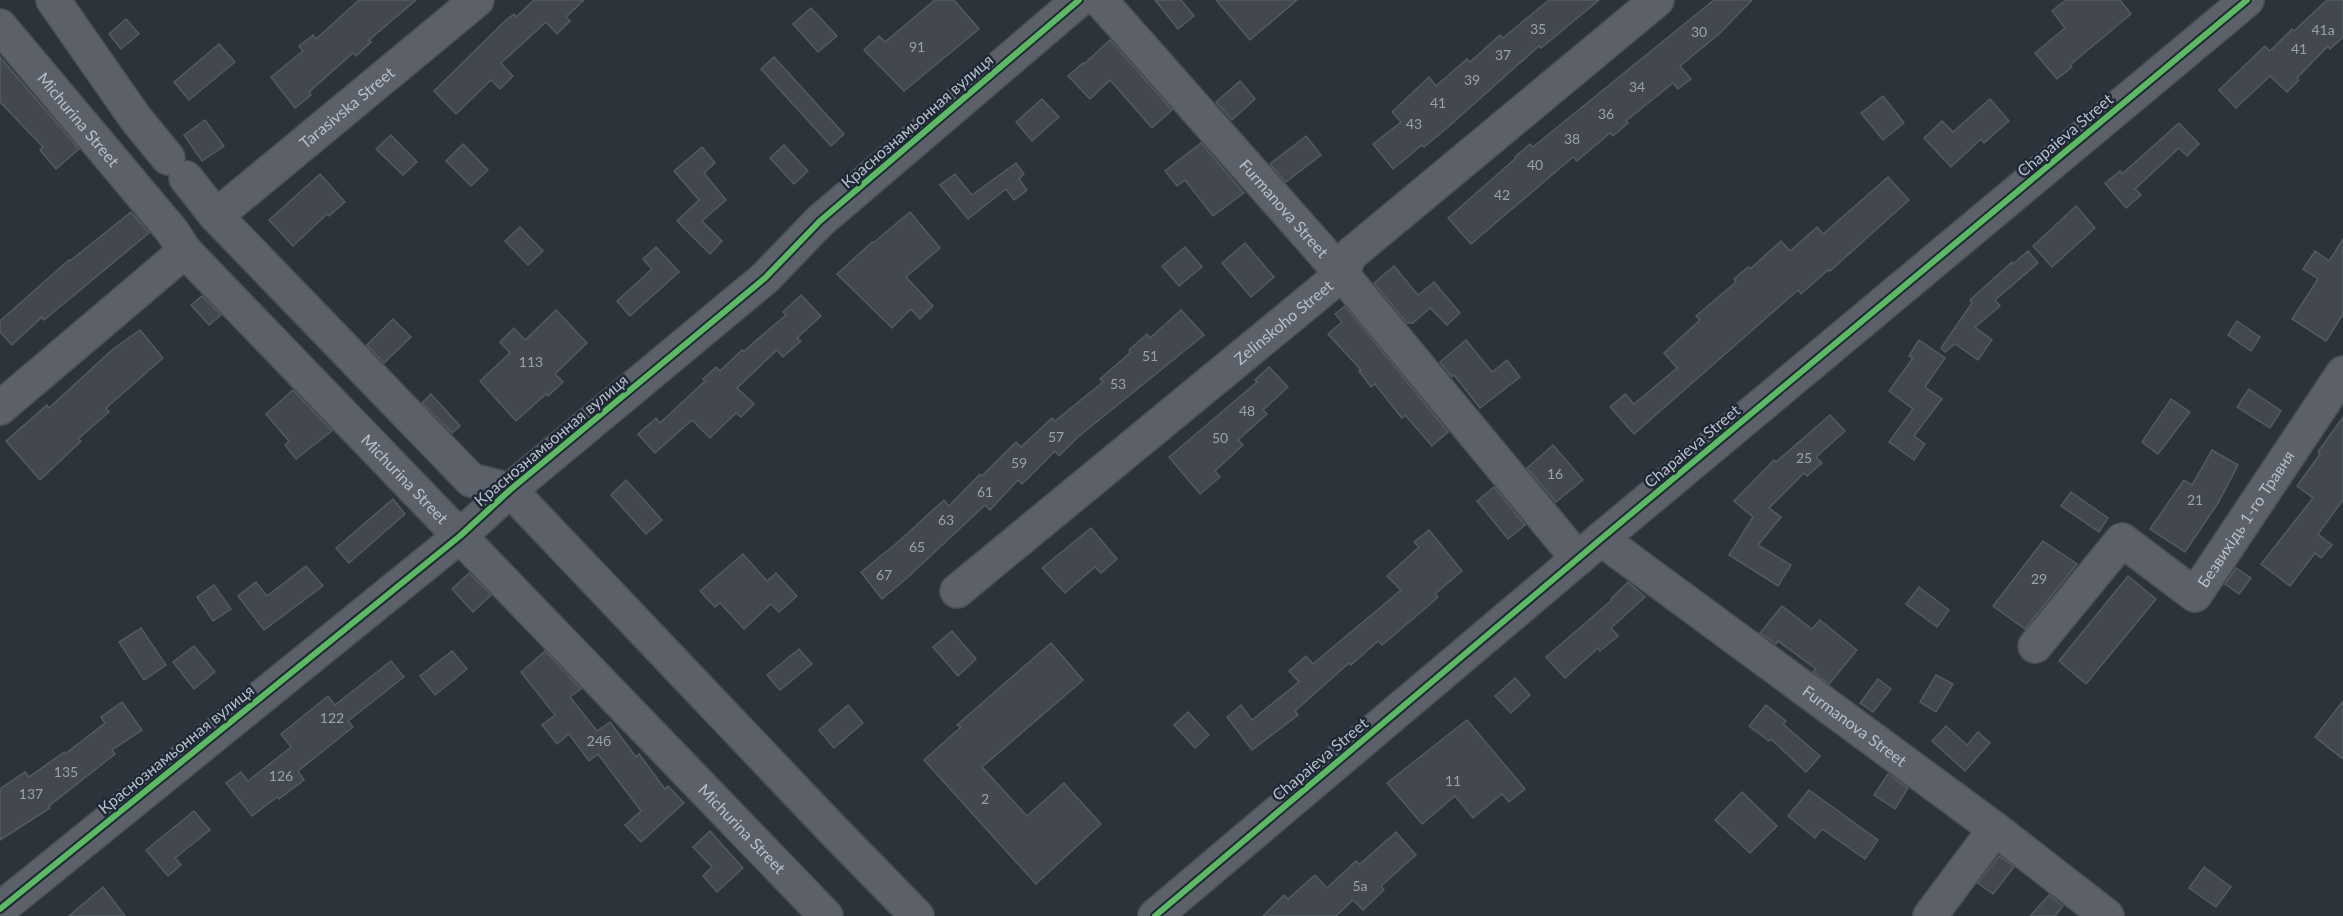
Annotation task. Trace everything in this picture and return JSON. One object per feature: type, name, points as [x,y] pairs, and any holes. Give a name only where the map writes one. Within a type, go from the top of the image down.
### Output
[{"type":"street","points":[[53,0],[136,119],[216,216],[471,480],[510,490],[831,829],[917,916]]},
{"type":"street","name":"Tarasivska Street","points":[[216,216],[477,0]]},
{"type":"street","name":"Краснознамьонная вулиця","points":[[0,909],[460,536],[510,490],[765,278],[820,221],[1079,0]]},
{"type":"street","name":"Furmanova Street","points":[[1100,0],[1342,274],[1590,549],[1995,829],[2107,916]]},
{"type":"street","name":"Zelinskoho Street","points":[[957,591],[1342,274],[1350,255],[1657,0]]},
{"type":"street","name":"Chapaieva Street","points":[[1155,916],[2247,0]]},
{"type":"street","name":"Michurina Street","points":[[0,26],[172,231],[185,251],[826,916]]},
{"type":"street","points":[[0,408],[185,251]]},
{"type":"street","name":"Безвихідь 1-го Травня","points":[[2035,646],[2122,540],[2195,595],[2343,373]]},
{"type":"street","points":[[1930,916],[1995,829]]},
{"type":"building","points":[[359,0],[416,0],[369,40],[371,42],[356,56],[353,53],[309,92],[311,95],[295,108],[271,77],[303,51],[299,46],[313,35],[316,39]]},
{"type":"building","points":[[534,0],[584,0],[566,17],[570,21],[557,34],[546,22],[501,63],[513,76],[500,89],[491,80],[456,114],[434,91],[505,21],[514,14],[516,17]]},
{"type":"building","points":[[935,0],[954,0],[979,29],[904,91],[864,50],[879,36],[885,42]]},
{"type":"building","points":[[1155,0],[1181,0],[1194,16],[1178,29]]},
{"type":"building","points":[[1216,0],[1297,0],[1250,40]]},
{"type":"building","points":[[1549,0],[1599,0],[1541,48],[1539,46],[1424,147],[1422,145],[1393,169],[1373,144],[1401,122],[1392,112],[1429,77],[1436,86],[1467,59],[1470,62],[1500,35],[1503,38]]},
{"type":"building","points":[[1714,0],[1752,0],[1719,34],[1680,66],[1691,79],[1678,89],[1673,83],[1626,121],[1628,123],[1613,136],[1610,133],[1577,161],[1573,157],[1471,244],[1448,218],[1530,144],[1533,147]]},
{"type":"building","points":[[2066,0],[2120,0],[2131,14],[2070,65],[2072,67],[2057,79],[2035,53],[2065,28],[2052,11]]},
{"type":"building","points":[[2327,0],[2343,0],[2343,37],[2330,49],[2328,46],[2297,78],[2299,80],[2287,92],[2270,76],[2236,108],[2219,90],[2265,46],[2270,51]]},
{"type":"building","points":[[811,8],[837,36],[818,52],[793,24]]},
{"type":"building","points":[[126,19],[139,34],[121,49],[109,34]]},
{"type":"building","points":[[1110,40],[1172,110],[1152,128],[1110,80],[1090,99],[1068,76]]},
{"type":"building","points":[[219,44],[235,62],[189,100],[174,82]]},
{"type":"building","points":[[0,57],[79,149],[56,169],[40,150],[43,147],[0,102]]},
{"type":"building","points":[[774,57],[844,134],[831,146],[761,69]]},
{"type":"building","points":[[1240,81],[1255,99],[1232,120],[1216,102]]},
{"type":"building","points":[[1883,96],[1904,123],[1883,140],[1861,113]]},
{"type":"building","points":[[1042,99],[1059,117],[1032,141],[1016,122]]},
{"type":"building","points":[[1990,99],[2009,121],[1984,143],[1981,139],[1951,167],[1924,138],[1942,121],[1953,132]]},
{"type":"building","points":[[205,120],[224,146],[202,161],[184,135]]},
{"type":"building","points":[[2179,123],[2199,144],[2187,156],[2179,148],[2135,189],[2141,195],[2126,208],[2105,183],[2120,171],[2122,174]]},
{"type":"building","points":[[391,135],[417,162],[403,175],[376,149]]},
{"type":"building","points":[[1306,136],[1321,155],[1286,182],[1270,164]]},
{"type":"building","points":[[1201,143],[1244,193],[1213,216],[1185,180],[1177,186],[1165,171]]},
{"type":"building","points":[[463,144],[488,170],[471,186],[446,161]]},
{"type":"building","points":[[784,145],[808,171],[794,184],[770,158]]},
{"type":"building","points":[[702,147],[715,163],[704,173],[726,200],[702,221],[722,241],[710,254],[677,221],[699,200],[674,171]]},
{"type":"building","points":[[1016,163],[1024,174],[1019,179],[1027,190],[1014,200],[1006,189],[968,219],[940,185],[955,174],[972,195]]},
{"type":"building","points":[[320,174],[345,202],[329,216],[327,214],[293,246],[269,220]]},
{"type":"building","points":[[1888,177],[1909,200],[1830,271],[1828,270],[1801,294],[1798,290],[1634,434],[1610,407],[1625,394],[1634,404],[1677,368],[1664,353],[1700,320],[1696,316],[1736,282],[1734,279],[1748,267],[1750,269],[1781,241],[1790,251],[1817,227],[1823,234]]},
{"type":"building","points":[[2076,206],[2095,228],[2052,267],[2033,246]]},
{"type":"building","points":[[131,212],[149,233],[44,320],[42,317],[12,345],[0,332],[0,321],[69,260]]},
{"type":"building","points":[[910,212],[940,248],[906,277],[933,306],[920,319],[911,309],[892,328],[837,274]]},
{"type":"building","points":[[520,227],[543,251],[528,265],[505,241]]},
{"type":"building","points":[[2343,239],[2343,314],[2326,341],[2292,319],[2318,279],[2303,269],[2315,251],[2329,261]]},
{"type":"building","points":[[1245,243],[1274,277],[1251,297],[1222,263]]},
{"type":"building","points":[[656,247],[679,272],[630,316],[617,301],[652,269],[643,259]]},
{"type":"building","points":[[1185,247],[1202,267],[1179,286],[1162,266]]},
{"type":"building","points":[[2028,251],[2038,263],[1995,300],[2000,306],[1975,327],[1992,340],[1978,360],[1955,344],[1945,352],[1941,348],[1972,303],[1970,300],[2012,262],[2013,264]]},
{"type":"building","points":[[1394,266],[1418,295],[1434,282],[1460,313],[1447,325],[1430,308],[1413,323],[1407,323],[1374,283]]},
{"type":"building","points":[[801,295],[821,316],[797,338],[801,341],[783,357],[777,350],[737,388],[754,404],[741,417],[736,413],[710,438],[692,420],[655,453],[638,434],[656,418],[660,423],[705,381],[703,379],[716,367],[720,371],[786,315],[783,312]]},
{"type":"building","points":[[202,296],[221,315],[209,325],[191,305]]},
{"type":"building","points":[[1345,306],[1448,432],[1432,446],[1405,415],[1402,418],[1375,384],[1371,387],[1359,371],[1361,370],[1328,334],[1342,322],[1335,314]]},
{"type":"building","points":[[556,310],[587,343],[555,374],[563,382],[516,421],[480,381],[510,353],[500,342],[514,328],[525,340]]},
{"type":"building","points":[[1181,310],[1204,335],[1078,437],[1059,456],[1055,451],[1022,484],[1018,480],[990,510],[985,505],[882,599],[861,572],[944,500],[949,506],[1016,442],[1021,447],[1052,418],[1055,421],[1103,382],[1100,379],[1131,352],[1129,350],[1147,334],[1150,338]]},
{"type":"building","points":[[393,319],[411,337],[384,363],[367,345]]},
{"type":"building","points":[[2237,321],[2260,337],[2251,351],[2228,335]]},
{"type":"building","points":[[140,330],[163,358],[106,408],[109,412],[78,439],[81,441],[40,480],[6,441],[47,405],[49,408],[113,349]]},
{"type":"building","points":[[1466,340],[1492,372],[1507,360],[1520,377],[1480,408],[1454,375],[1452,377],[1440,362]]},
{"type":"building","points":[[1919,340],[1945,358],[1925,387],[1942,399],[1914,436],[1925,444],[1914,460],[1889,442],[1913,409],[1889,391],[1913,358],[1909,356]]},
{"type":"building","points":[[1269,367],[1288,387],[1263,410],[1267,414],[1238,440],[1243,445],[1215,471],[1220,477],[1200,494],[1169,457],[1257,382],[1255,380]]},
{"type":"building","points":[[2249,389],[2281,411],[2270,428],[2237,407]]},
{"type":"building","points":[[293,390],[332,431],[296,459],[285,445],[289,441],[266,414]]},
{"type":"building","points":[[431,394],[460,426],[452,433],[422,403]]},
{"type":"building","points":[[2171,399],[2190,412],[2158,454],[2142,442]]},
{"type":"building","points":[[1830,415],[1845,431],[1816,457],[1822,463],[1807,476],[1804,473],[1769,508],[1781,517],[1758,545],[1791,565],[1778,586],[1729,555],[1753,517],[1734,501],[1774,460],[1776,462]]},
{"type":"building","points":[[2343,417],[2343,500],[2318,534],[2332,545],[2321,558],[2315,553],[2290,586],[2261,564],[2313,498],[2297,486]]},
{"type":"building","points":[[1553,445],[1583,480],[1556,502],[1527,468]]},
{"type":"building","points":[[2212,450],[2238,465],[2218,503],[2185,552],[2150,529],[2184,480],[2192,485]]},
{"type":"building","points":[[626,480],[662,520],[646,534],[611,495]]},
{"type":"building","points":[[1494,487],[1525,525],[1508,539],[1477,501]]},
{"type":"building","points":[[2071,492],[2108,518],[2099,532],[2061,506]]},
{"type":"building","points":[[393,499],[405,514],[349,563],[336,548]]},
{"type":"building","points":[[1091,528],[1117,559],[1101,573],[1095,567],[1065,593],[1042,568]]},
{"type":"building","points":[[1429,530],[1462,571],[1435,594],[1438,597],[1421,612],[1382,645],[1378,641],[1351,665],[1349,663],[1295,711],[1298,715],[1252,750],[1227,717],[1241,705],[1252,720],[1299,682],[1289,671],[1306,656],[1313,664],[1401,590],[1387,576],[1419,547],[1414,542]]},
{"type":"building","points":[[2043,541],[2077,564],[2025,629],[1993,606]]},
{"type":"building","points":[[743,554],[767,581],[776,573],[797,596],[779,612],[771,604],[744,629],[720,603],[715,607],[700,591]]},
{"type":"building","points":[[306,566],[323,586],[264,630],[238,596],[256,582],[267,596]]},
{"type":"building","points":[[2236,568],[2251,578],[2239,594],[2225,584]]},
{"type":"building","points":[[469,573],[491,595],[473,612],[452,589]]},
{"type":"building","points":[[2128,576],[2156,599],[2086,684],[2059,661]]},
{"type":"building","points":[[1628,582],[1645,597],[1611,628],[1618,636],[1600,651],[1598,648],[1565,678],[1546,657],[1612,600]]},
{"type":"building","points":[[214,585],[231,609],[213,621],[197,597]]},
{"type":"building","points":[[1919,587],[1949,610],[1937,627],[1906,604]]},
{"type":"building","points":[[1782,606],[1812,629],[1820,620],[1857,650],[1829,684],[1813,672],[1816,669],[1778,641],[1776,644],[1760,633]]},
{"type":"building","points":[[141,628],[166,665],[144,680],[119,642]]},
{"type":"building","points":[[952,631],[976,659],[958,676],[933,647]]},
{"type":"building","points":[[1051,643],[1083,680],[982,767],[1027,816],[1064,783],[1101,824],[1036,884],[924,760],[961,727],[957,725]]},
{"type":"building","points":[[194,646],[215,672],[194,689],[173,662]]},
{"type":"building","points":[[799,649],[812,664],[780,690],[767,675]]},
{"type":"building","points":[[452,651],[467,669],[435,695],[420,676]]},
{"type":"building","points":[[545,651],[581,689],[570,697],[597,731],[610,722],[636,757],[639,754],[665,789],[668,786],[684,803],[641,842],[625,825],[641,811],[598,754],[589,761],[569,734],[557,744],[542,725],[555,715],[521,672]]},
{"type":"building","points":[[391,661],[404,677],[348,721],[353,727],[298,771],[304,780],[252,816],[226,783],[241,772],[248,781],[291,747],[281,734],[328,696],[335,705]]},
{"type":"building","points":[[1936,675],[1953,684],[1936,712],[1920,702]]},
{"type":"building","points":[[1515,678],[1530,695],[1511,713],[1495,696]]},
{"type":"building","points":[[1878,679],[1891,689],[1873,712],[1860,703]]},
{"type":"building","points":[[2343,701],[2343,759],[2315,737]]},
{"type":"building","points":[[122,702],[142,730],[112,750],[115,754],[49,806],[50,808],[0,840],[0,789],[25,772],[29,777],[64,752],[65,754],[105,723],[101,717]]},
{"type":"building","points":[[848,705],[863,723],[834,748],[819,730]]},
{"type":"building","points":[[1766,705],[1786,721],[1783,724],[1820,756],[1806,772],[1771,739],[1769,741],[1749,726]]},
{"type":"building","points":[[1188,712],[1209,735],[1195,748],[1174,725]]},
{"type":"building","points":[[1467,720],[1525,789],[1509,802],[1502,794],[1473,818],[1455,796],[1422,824],[1387,783]]},
{"type":"building","points":[[1946,726],[1967,745],[1978,732],[1990,743],[1965,771],[1932,741]]},
{"type":"building","points":[[1888,774],[1908,788],[1895,809],[1874,795]]},
{"type":"building","points":[[1809,790],[1878,840],[1865,859],[1822,829],[1815,838],[1788,816]]},
{"type":"building","points":[[1742,792],[1777,826],[1750,853],[1715,820]]},
{"type":"building","points":[[194,811],[210,830],[175,858],[181,865],[168,876],[146,850]]},
{"type":"building","points":[[710,831],[743,868],[717,892],[703,876],[712,867],[693,847]]},
{"type":"building","points":[[1396,832],[1416,855],[1381,886],[1384,890],[1363,910],[1353,900],[1336,916],[1263,916],[1284,895],[1288,899],[1315,875],[1327,888],[1356,861],[1360,864]]},
{"type":"building","points":[[1999,856],[2014,867],[1993,894],[1978,883]]},
{"type":"building","points":[[2204,867],[2231,887],[2216,907],[2189,888]]},
{"type":"building","points":[[103,887],[125,916],[69,916]]},
{"type":"building","points":[[2049,895],[2063,906],[2055,916],[2030,916]]},
{"type":"cycle path","points":[[0,909],[460,536],[510,490],[765,278],[820,221],[1079,0]]},
{"type":"cycle path","points":[[1155,916],[1601,539],[2247,0]]}]
